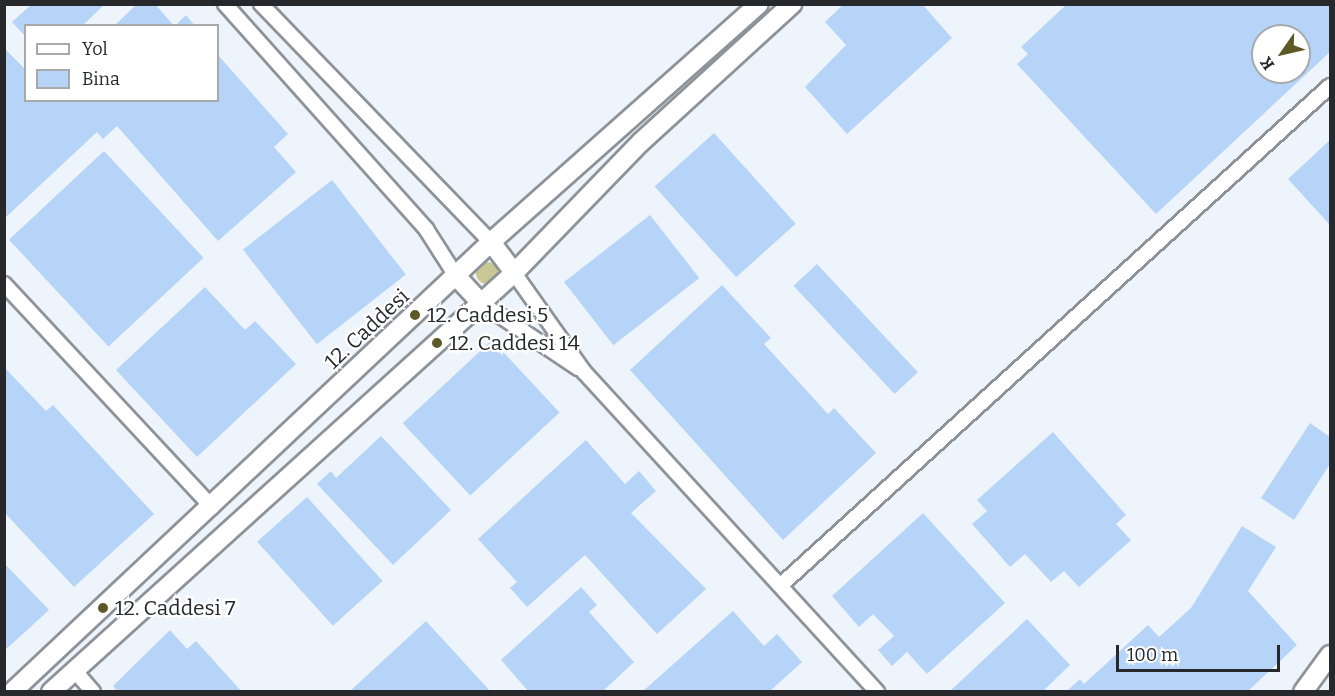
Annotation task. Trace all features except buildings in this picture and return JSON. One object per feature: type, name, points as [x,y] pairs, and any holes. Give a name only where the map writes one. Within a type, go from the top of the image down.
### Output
[{"type":"street","points":[[225,4],[426,229],[456,276],[481,303],[584,372]]},
{"type":"street","points":[[261,4],[491,242],[584,372],[782,585],[877,692]]},
{"type":"street","name":"12. Caddesi","points":[[12,692],[212,507],[491,242],[759,4]]},
{"type":"street","points":[[51,692],[514,273],[641,142],[792,4]]},
{"type":"street","points":[[782,585],[1330,86]]},
{"type":"street","points":[[4,284],[212,507]]},
{"type":"street","points":[[1303,692],[1330,655]]},
{"type":"street","points":[[74,670],[93,692]]},
{"type":"shaded area","points":[[487,262],[497,269],[498,273],[491,283],[487,284],[477,277],[476,273],[483,263]]},
{"type":"place","name":"12. Caddesi 5","points":[[415,315]]},
{"type":"place","name":"12. Caddesi 14","points":[[437,343]]},
{"type":"place","name":"12. Caddesi 7","points":[[103,608]]}]
